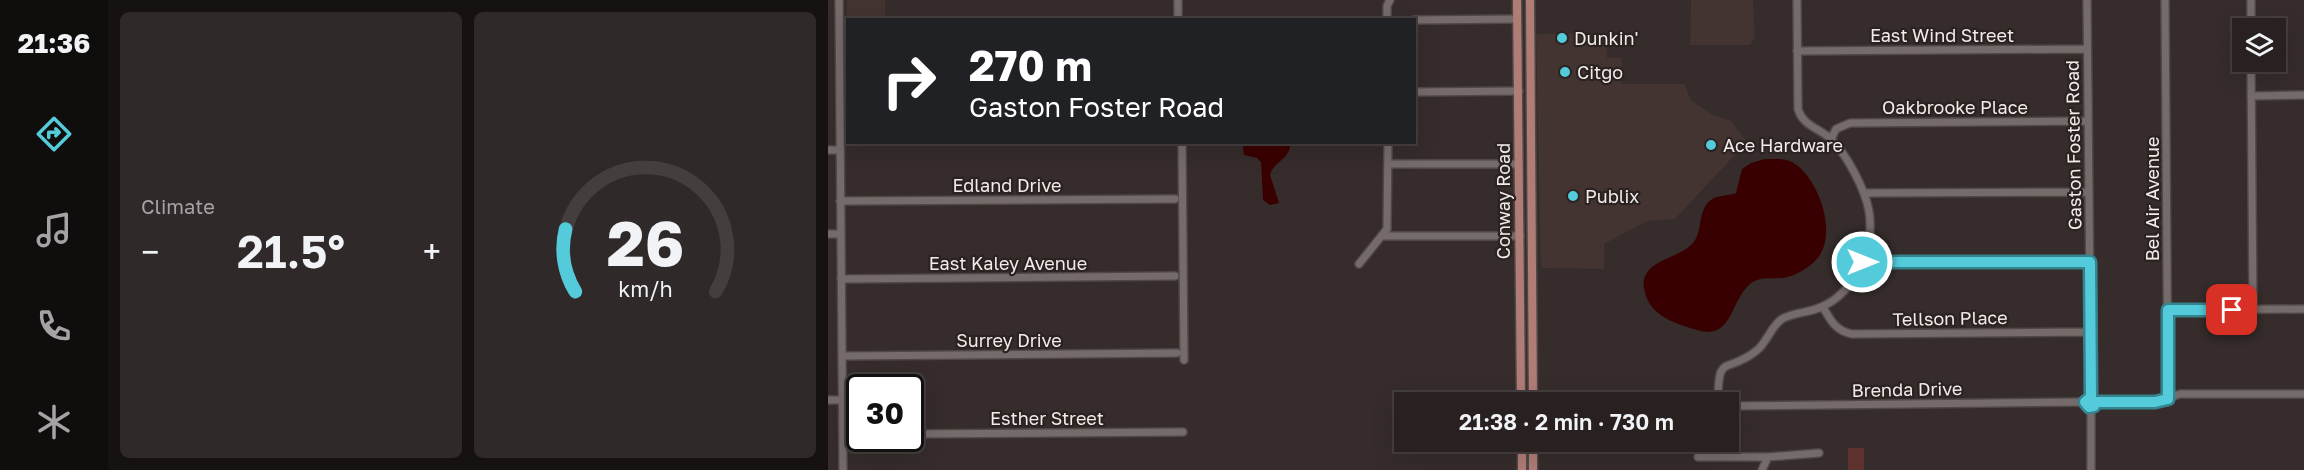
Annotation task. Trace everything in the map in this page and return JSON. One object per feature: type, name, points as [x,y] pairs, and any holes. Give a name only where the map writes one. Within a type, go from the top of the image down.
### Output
[{"type":"main road","name":"Conway Road","points":[[1517,0],[1521,392]]},
{"type":"main road","name":"Conway Road","points":[[1530,0],[1532,392]]},
{"type":"main road","points":[[1520,124],[1524,150],[1531,162]]},
{"type":"main road","points":[[1519,164],[1531,188]]},
{"type":"main road","points":[[1520,280],[1532,317]]},
{"type":"main road","points":[[1521,452],[1522,470]]},
{"type":"main road","points":[[1533,452],[1533,470]]},
{"type":"street","points":[[839,0],[843,470]]},
{"type":"street","points":[[1178,0],[1178,18]]},
{"type":"street","points":[[1387,18],[1387,6],[1390,0]]},
{"type":"street","points":[[1718,392],[1718,377],[1723,367],[1757,351],[1782,320],[1823,307],[1847,289],[1862,262],[1870,231],[1869,212],[1864,193],[1850,166],[1831,139],[1801,117],[1798,109],[1797,0]]},
{"type":"street","name":"Gaston Foster Road","points":[[2087,0],[2091,470]]},
{"type":"street","name":"Bel Air Avenue","points":[[2165,0],[2168,399]]},
{"type":"street","points":[[2251,0],[2251,18]]},
{"type":"street","points":[[1416,20],[1517,19]]},
{"type":"street","name":"East Wind Street","points":[[1797,51],[2087,49]]},
{"type":"street","points":[[2251,72],[2253,309]]},
{"type":"street","points":[[1416,92],[1519,91]]},
{"type":"street","points":[[2252,96],[2304,95]]},
{"type":"street","name":"Oakbrooke Place","points":[[1831,139],[1836,129],[1850,123],[2088,121]]},
{"type":"street","points":[[1182,144],[1184,360]]},
{"type":"street","points":[[1359,264],[1383,236],[1388,224],[1388,144]]},
{"type":"street","points":[[828,150],[840,150]]},
{"type":"street","points":[[1389,164],[1519,164]]},
{"type":"street","points":[[1864,193],[2089,192]]},
{"type":"street","name":"Edland Drive","points":[[840,201],[1175,199]]},
{"type":"street","points":[[828,234],[841,234]]},
{"type":"street","points":[[1383,236],[1520,236]]},
{"type":"street","points":[[1862,262],[2090,262]]},
{"type":"street","name":"East Kaley Avenue","points":[[842,279],[1175,276]]},
{"type":"street","name":"Tellson Place","points":[[1823,307],[1833,324],[1841,332],[1852,334],[2090,332]]},
{"type":"street","points":[[2168,310],[2304,309]]},
{"type":"street","name":"Surrey Drive","points":[[842,356],[1177,353]]},
{"type":"street","name":"Brenda Drive","points":[[1739,406],[2155,402],[2180,394],[2304,394]]},
{"type":"street","points":[[828,400],[843,400]]},
{"type":"street","name":"Esther Street","points":[[924,434],[1183,432]]},
{"type":"street","points":[[1698,457],[1768,457],[1819,453]]},
{"type":"street","points":[[1762,470],[1768,457]]},
{"type":"shaded area","points":[[847,0],[885,0],[885,18],[847,18]]},
{"type":"shaded area","points":[[1691,0],[1753,0],[1755,38],[1750,45],[1690,45]]},
{"type":"shaded area","points":[[1606,33],[1607,58],[1622,58],[1621,84],[1684,84],[1691,100],[1711,114],[1731,121],[1747,142],[1675,219],[1647,221],[1604,244],[1604,269],[1541,268],[1536,34]]},
{"type":"shaded area","points":[[1244,144],[1290,144],[1288,153],[1275,166],[1270,175],[1279,203],[1270,205],[1263,200],[1261,162],[1257,158],[1244,155]]},
{"type":"shaded area","points":[[1765,159],[1782,159],[1792,162],[1810,180],[1818,194],[1826,223],[1826,238],[1822,250],[1812,264],[1796,274],[1783,278],[1756,280],[1749,285],[1729,318],[1717,330],[1709,332],[1697,330],[1671,321],[1656,311],[1646,297],[1644,284],[1647,273],[1658,263],[1691,245],[1698,234],[1702,214],[1708,202],[1717,197],[1736,193],[1742,169],[1751,163]]},
{"type":"shaded area","points":[[1848,448],[1864,448],[1864,470],[1848,470]]},
{"type":"place","name":"Dunkin'","points":[[1562,38]]},
{"type":"place","name":"Citgo","points":[[1565,72]]},
{"type":"place","name":"Ace Hardware","points":[[1711,145]]},
{"type":"place","name":"Publix","points":[[1573,196]]},
{"type":"route","points":[[1862,262],[2090,262],[2091,397],[2085,402],[2089,407],[2094,406],[2095,402],[2155,402],[2168,399],[2168,310],[2232,310]]}]
